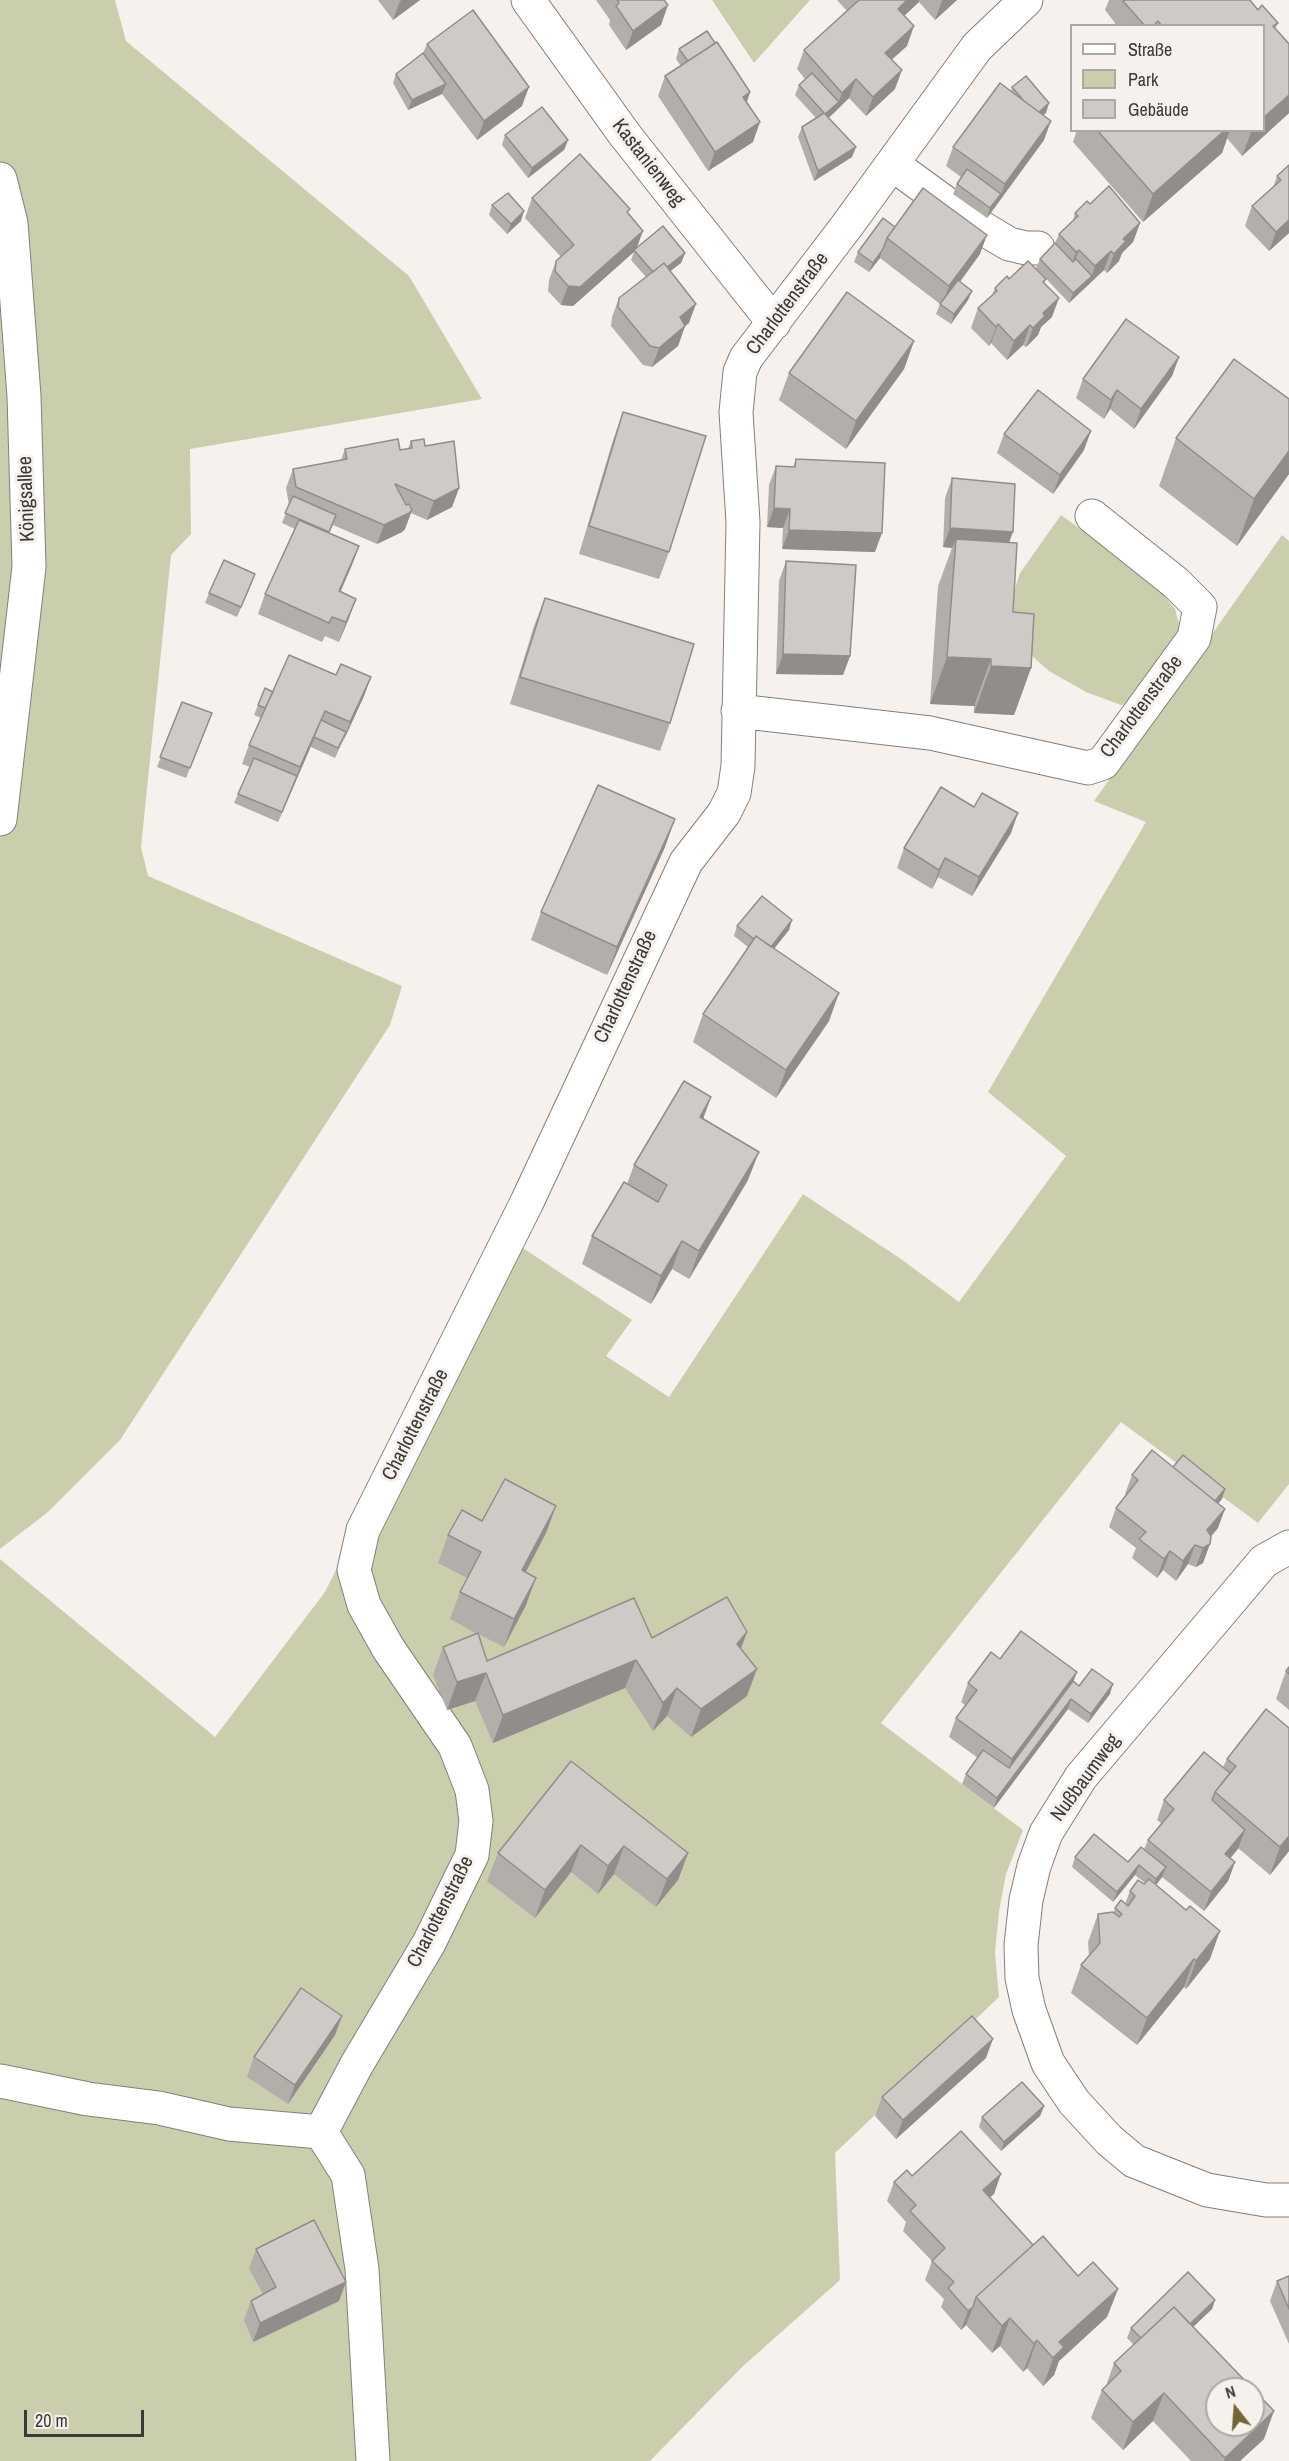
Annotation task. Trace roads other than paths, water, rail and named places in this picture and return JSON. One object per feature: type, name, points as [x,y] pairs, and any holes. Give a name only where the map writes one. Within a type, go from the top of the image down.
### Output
[{"type":"street","name":"Kastanienweg","points":[[528,0],[625,135],[774,323]]},
{"type":"street","name":"Charlottenstraße","points":[[321,2132],[357,2064],[429,1943],[472,1855],[476,1821],[472,1790],[455,1746],[388,1648],[364,1605],[354,1570],[363,1530],[527,1202],[686,862],[724,813],[734,793],[738,766],[743,522],[736,391],[746,358],[977,47],[1026,0]]},
{"type":"street","points":[[892,164],[969,220],[1009,244],[1038,248]]},
{"type":"street","name":"Königsallee","points":[[0,179],[10,223],[24,396],[29,567],[0,819]]},
{"type":"street","name":"Charlottenstraße","points":[[738,711],[930,733],[1088,768],[1103,763],[1194,638],[1200,607],[1176,583],[1092,516]]},
{"type":"street","name":"Nußbaumweg","points":[[1289,1547],[1264,1561],[1081,1777],[1046,1833],[1034,1866],[1026,1900],[1021,1945],[1022,1978],[1029,2010],[1048,2063],[1074,2102],[1108,2140],[1134,2161],[1207,2190],[1266,2200],[1289,2200]]},
{"type":"street","points":[[0,2081],[88,2099],[159,2108],[230,2124],[321,2132],[348,2175],[362,2269],[373,2461]]}]
